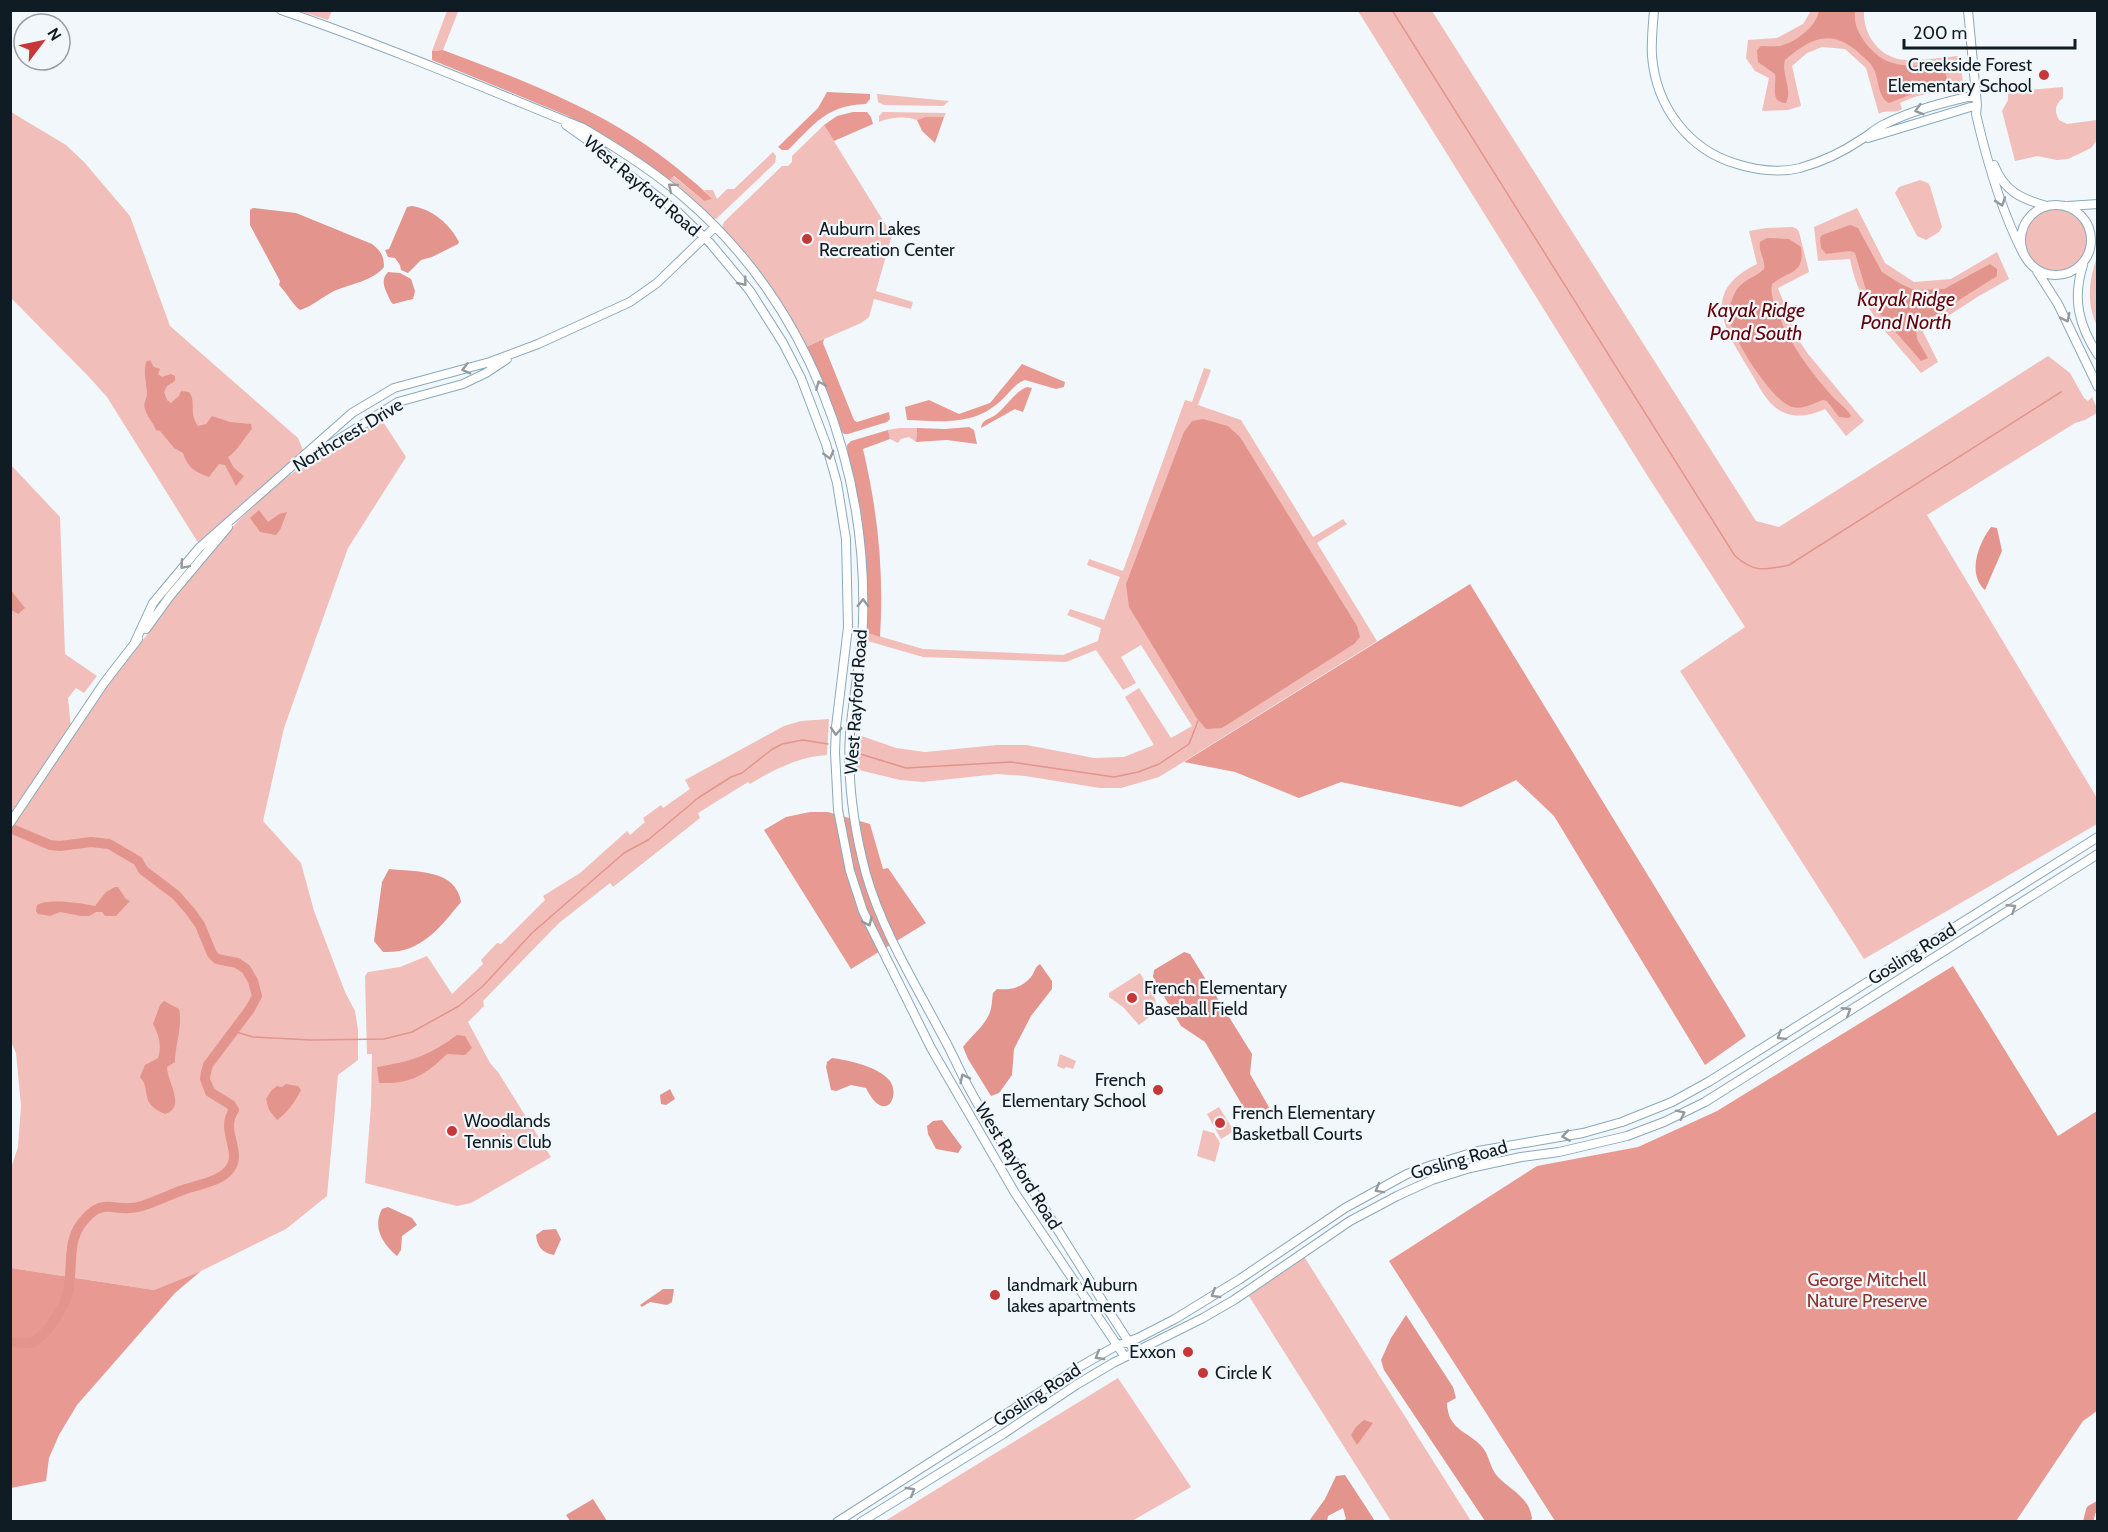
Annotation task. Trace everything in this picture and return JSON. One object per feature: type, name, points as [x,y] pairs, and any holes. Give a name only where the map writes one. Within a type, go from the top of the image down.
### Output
[{"type":"main road","name":"West Rayford Road","points":[[281,10],[340,30],[582,128],[650,171],[689,202],[715,227],[762,283],[796,336],[827,401],[850,476],[861,538],[862,627],[850,732],[850,778],[853,815],[868,879],[908,972],[971,1092],[1136,1353]]},
{"type":"main road","points":[[1654,10],[1652,57],[1656,80],[1666,108],[1683,133],[1704,149],[1727,161],[1754,169],[1791,170],[1822,161],[1883,125],[1910,113],[1976,95]]},
{"type":"main road","points":[[1968,10],[1976,114],[1986,154],[2010,227],[2024,255],[2058,304],[2097,387]]},
{"type":"main road","points":[[1860,140],[1977,105]]},
{"type":"main road","points":[[1977,105],[1981,113],[1990,154],[2000,179],[2009,190],[2019,197],[2047,206],[2097,204]]},
{"type":"main road","name":"West Rayford Road","points":[[554,116],[648,187],[705,237],[750,291],[783,343],[814,408],[837,483],[846,539],[848,627],[835,735],[835,778],[838,810],[850,871],[863,911],[931,1048],[987,1146],[1125,1357]]},
{"type":"main road","points":[[2024,255],[2020,239],[2024,225],[2034,213],[2047,206]]},
{"type":"main road","points":[[2066,206],[2085,220],[2091,237],[2090,250]]},
{"type":"main road","name":"Northcrest Drive","points":[[10,823],[104,683],[183,581],[242,511],[345,418],[380,394],[394,388],[480,365],[521,351],[630,302],[657,283],[715,227]]},
{"type":"main road","points":[[2097,233],[2084,262],[2078,288],[2078,310],[2084,331],[2097,355]]},
{"type":"main road","points":[[2034,269],[2052,276],[2064,275],[2075,270],[2084,262]]},
{"type":"main road","name":"Northcrest Drive","points":[[275,480],[391,406],[406,399],[471,381],[521,351]]},
{"type":"main road","name":"Gosling Road","points":[[837,1521],[1081,1366],[1116,1346],[1175,1318],[1345,1208],[1407,1174],[1470,1153],[1604,1128],[1654,1110],[1689,1093],[2097,837]]},
{"type":"main road","name":"Gosling Road","points":[[861,1521],[1125,1357],[1234,1300],[1350,1221],[1414,1188],[1451,1174],[1487,1164],[1559,1152],[1627,1136],[1683,1113],[2097,854]]},
{"type":"main road","points":[[895,979],[908,972]]},
{"type":"shaded area","points":[[332,10],[328,20],[299,11]]},
{"type":"shaded area","points":[[447,11],[458,12],[443,50],[432,51]]},
{"type":"shaded area","points":[[1358,11],[1432,11],[1756,521],[1779,527],[2048,356],[2070,373],[2084,398],[2088,401],[2092,397],[2097,413],[2075,423],[1927,515],[2097,798],[2097,824],[1864,959],[1680,671],[1745,627],[1647,475]]},
{"type":"shaded area","points":[[1811,11],[1864,11],[1867,31],[1879,49],[1892,57],[1906,60],[1959,56],[1963,82],[1956,91],[1921,95],[1900,103],[1902,109],[1900,110],[1879,114],[1866,68],[1845,49],[1822,47],[1807,53],[1792,66],[1801,106],[1788,110],[1762,111],[1769,78],[1755,71],[1746,58],[1748,40],[1777,38],[1803,24]]},
{"type":"shaded area","points":[[2063,87],[2063,98],[2056,108],[2059,120],[2067,124],[2097,120],[2097,140],[2091,148],[2068,159],[2057,160],[2037,156],[2015,161],[2002,111],[2008,100],[2008,92]]},
{"type":"shaded area","points":[[877,94],[949,101],[943,106],[884,105],[878,102]]},
{"type":"shaded area","points":[[11,112],[66,145],[84,162],[130,216],[170,326],[298,438],[303,450],[311,460],[375,419],[382,420],[406,457],[348,548],[284,728],[263,821],[301,863],[314,911],[345,992],[355,1011],[358,1030],[358,1060],[338,1075],[327,1196],[286,1229],[201,1271],[154,1290],[11,1268],[11,1168],[18,1147],[21,1106],[16,1053],[11,1042],[11,465],[60,517],[65,654],[97,676],[84,693],[76,688],[68,698],[72,738],[110,682],[176,594],[238,521],[277,484],[307,463],[299,453],[199,543],[197,541],[107,397],[11,298]]},
{"type":"shaded area","points":[[883,112],[946,113],[944,117],[925,117],[917,120],[898,118],[879,122],[879,116]]},
{"type":"shaded area","points":[[824,125],[892,235],[876,291],[913,302],[911,309],[874,299],[869,317],[861,323],[806,347],[722,228],[724,222],[782,166],[788,166],[792,162],[792,156]]},
{"type":"shaded area","points":[[773,152],[776,156],[775,163],[716,219],[711,218],[669,180],[673,176],[704,201],[711,199],[704,190],[713,190],[717,199],[727,189],[734,189]]},
{"type":"shaded area","points":[[1920,180],[1930,186],[1942,227],[1939,232],[1926,240],[1917,236],[1895,193],[1899,187]]},
{"type":"shaded area","points":[[1857,208],[1885,263],[1914,282],[1951,279],[1997,252],[2009,279],[1923,332],[1938,362],[1921,373],[1868,307],[1854,277],[1850,259],[1818,261],[1814,227]]},
{"type":"shaded area","points":[[2055,208],[2067,211],[2078,218],[2085,229],[2088,241],[2085,253],[2078,264],[2067,271],[2055,274],[2043,271],[2032,264],[2025,253],[2022,241],[2025,229],[2032,218],[2043,211]]},
{"type":"shaded area","name":"Kayak Ridge Pond South","points":[[1793,227],[1799,232],[1809,272],[1778,288],[1798,339],[1864,421],[1846,436],[1825,409],[1801,416],[1785,413],[1774,406],[1732,341],[1722,313],[1723,299],[1728,287],[1739,275],[1757,264],[1749,231]]},
{"type":"shaded area","points":[[2097,257],[2097,326],[2091,308],[2090,292]]},
{"type":"shaded area","points":[[1204,368],[1211,370],[1198,405],[1241,420],[1313,537],[1343,519],[1347,524],[1317,543],[1377,641],[1159,777],[1121,788],[1100,788],[997,774],[923,782],[900,780],[855,769],[856,734],[896,748],[925,752],[997,745],[1027,745],[1094,758],[1124,757],[1154,745],[1125,697],[1139,688],[1171,738],[1192,726],[1141,645],[1121,657],[1136,683],[1123,690],[1096,650],[1066,662],[923,657],[864,640],[865,632],[923,649],[1063,655],[1098,641],[1101,628],[1067,615],[1070,609],[1104,620],[1120,577],[1087,565],[1089,559],[1123,571],[1185,400],[1192,402]]},
{"type":"shaded area","points":[[917,428],[916,442],[909,437],[901,439],[898,443],[890,439],[888,430]]},
{"type":"shaded area","points":[[829,719],[827,755],[796,761],[750,784],[748,782],[698,813],[700,818],[613,887],[610,883],[559,923],[483,1001],[484,1006],[468,1022],[490,1063],[498,1072],[551,1157],[471,1203],[457,1206],[365,1183],[372,1054],[367,1054],[365,976],[368,972],[400,967],[427,956],[452,994],[483,964],[481,960],[497,943],[501,944],[545,900],[543,896],[580,873],[627,831],[630,835],[645,822],[643,818],[661,805],[663,808],[690,789],[685,780],[784,726],[801,721]]},
{"type":"shaded area","name":"French Elementary Baseball Field","points":[[1140,973],[1155,999],[1157,1011],[1139,1025],[1123,1007],[1109,997],[1109,993]]},
{"type":"shaded area","points":[[1060,1054],[1076,1061],[1073,1069],[1057,1066]]},
{"type":"shaded area","name":"French Elementary Basketball Courts","points":[[1219,1107],[1234,1131],[1221,1139],[1207,1114]]},
{"type":"shaded area","points":[[1203,1130],[1214,1133],[1220,1143],[1215,1162],[1197,1156]]},
{"type":"shaded area","points":[[1303,1255],[1471,1521],[1391,1521],[1247,1293]]},
{"type":"shaded area","points":[[1118,1378],[1191,1487],[1132,1521],[885,1521]]},
{"type":"green space","points":[[443,50],[535,86],[595,114],[651,148],[712,199],[704,201],[674,176],[669,180],[624,148],[568,116],[432,60],[432,51]]},
{"type":"green space","points":[[827,92],[870,94],[870,99],[866,104],[852,105],[831,112],[814,124],[788,150],[778,147],[818,108]]},
{"type":"green space","points":[[853,112],[867,112],[873,124],[834,141],[824,125],[837,116]]},
{"type":"green space","points":[[925,117],[944,117],[935,143],[922,131],[917,120]]},
{"type":"green space","points":[[824,339],[823,343],[854,420],[857,422],[889,412],[890,419],[887,422],[848,434],[841,431],[806,347]]},
{"type":"green space","points":[[1022,364],[1065,382],[1064,387],[1056,389],[1025,380],[1017,384],[997,404],[976,416],[954,421],[907,420],[905,407],[929,400],[959,414],[990,403]]},
{"type":"green space","points":[[1027,387],[1032,388],[1023,412],[1015,409],[981,428],[984,422],[998,413]]},
{"type":"green space","points":[[969,427],[974,430],[977,444],[947,440],[916,442],[917,428]]},
{"type":"green space","points":[[888,430],[890,439],[863,449],[873,496],[879,542],[880,637],[865,632],[863,528],[847,445],[851,441]]},
{"type":"green space","points":[[1470,584],[1746,1036],[1705,1065],[1554,816],[1516,780],[1461,807],[1341,782],[1299,798],[1235,772],[1184,762]]},
{"type":"green space","points":[[810,812],[828,812],[870,824],[883,869],[888,868],[926,923],[851,969],[764,830],[786,817]]},
{"type":"green space","name":"George Mitchell Nature Preserve","points":[[1953,966],[2058,1136],[2097,1111],[2097,1411],[2083,1421],[2016,1521],[1555,1521],[1389,1261],[1537,1166],[1638,1147],[1717,1111]]},
{"type":"green space","points":[[11,1268],[154,1290],[201,1271],[175,1293],[77,1405],[59,1435],[49,1458],[46,1481],[11,1488]]},
{"type":"water","points":[[1819,11],[1855,11],[1859,34],[1877,55],[1891,63],[1943,68],[1947,80],[1935,88],[1889,103],[1882,96],[1874,70],[1868,61],[1849,45],[1839,40],[1821,39],[1804,46],[1785,60],[1784,71],[1788,98],[1786,103],[1777,100],[1775,74],[1758,62],[1757,50],[1761,46],[1780,46],[1799,37],[1814,23]]},
{"type":"water","points":[[407,207],[427,210],[440,218],[459,242],[432,257],[421,260],[408,273],[401,270],[395,258],[388,257],[385,250],[389,249]]},
{"type":"water","points":[[253,208],[296,213],[372,244],[381,254],[384,267],[374,276],[334,291],[300,310],[279,285],[280,281],[250,225],[250,210]]},
{"type":"water","name":"Kayak Ridge Pond North","points":[[1850,225],[1858,228],[1882,272],[1914,290],[1944,289],[1990,264],[1997,269],[1997,276],[1923,323],[1916,330],[1917,339],[1928,358],[1921,361],[1880,314],[1866,290],[1855,253],[1850,251],[1826,254],[1821,248],[1822,235]]},
{"type":"water","name":"Kayak Ridge Pond South","points":[[1767,238],[1789,239],[1801,247],[1801,263],[1798,267],[1772,284],[1774,301],[1788,335],[1808,367],[1834,399],[1848,411],[1851,416],[1849,418],[1839,417],[1827,401],[1823,400],[1800,408],[1784,403],[1757,372],[1736,336],[1730,317],[1731,303],[1738,288],[1764,269],[1760,242]]},
{"type":"water","points":[[388,272],[400,273],[411,279],[415,291],[413,299],[393,304],[391,302],[384,283]]},
{"type":"water","points":[[150,360],[154,367],[160,369],[158,374],[162,377],[171,374],[175,376],[175,381],[167,386],[164,392],[167,400],[171,403],[181,391],[189,392],[198,426],[206,424],[212,416],[230,422],[251,424],[252,429],[228,457],[234,468],[244,476],[236,486],[225,465],[219,464],[209,477],[200,473],[190,466],[183,453],[174,448],[160,431],[156,430],[144,407],[147,395],[145,367],[146,362]]},
{"type":"water","points":[[1203,419],[1228,426],[1240,437],[1357,626],[1360,637],[1354,644],[1222,728],[1206,729],[1196,717],[1129,607],[1126,584],[1184,432],[1192,421]]},
{"type":"water","points":[[259,510],[268,522],[279,514],[287,512],[276,535],[260,532],[250,518]]},
{"type":"water","points":[[1991,527],[1997,528],[2002,551],[1985,590],[1977,576],[1976,559]]},
{"type":"water","points":[[10,589],[25,608],[18,614],[11,610]]},
{"type":"water","points":[[389,869],[422,872],[443,878],[458,891],[461,902],[428,938],[408,949],[396,952],[383,952],[374,941],[382,882]]},
{"type":"water","points":[[118,887],[130,901],[116,916],[105,916],[102,912],[81,916],[60,912],[50,916],[38,914],[36,911],[37,905],[56,901],[95,906],[106,892]]},
{"type":"water","points":[[1184,952],[1190,954],[1252,1054],[1250,1074],[1270,1109],[1269,1114],[1256,1121],[1251,1120],[1205,1042],[1181,1026],[1153,977],[1154,970]]},
{"type":"water","points":[[1040,964],[1052,981],[1052,989],[1031,1016],[1014,1049],[1012,1075],[999,1093],[991,1096],[963,1047],[988,1017],[993,993],[997,989],[1011,989],[1024,984]]},
{"type":"water","points":[[164,1001],[179,1009],[180,1015],[175,1062],[167,1067],[175,1106],[165,1114],[148,1101],[140,1077],[145,1065],[158,1058],[159,1041],[153,1024],[160,1005]]},
{"type":"water","points":[[457,1035],[465,1036],[472,1048],[465,1055],[447,1054],[424,1073],[409,1080],[379,1083],[377,1067],[420,1057]]},
{"type":"water","points":[[832,1058],[863,1065],[885,1076],[893,1087],[892,1100],[889,1104],[879,1105],[866,1088],[851,1085],[836,1091],[831,1090],[826,1067],[827,1062]]},
{"type":"water","points":[[286,1084],[298,1086],[301,1090],[291,1106],[277,1120],[269,1110],[266,1099],[277,1086],[282,1087]]},
{"type":"water","points":[[670,1089],[675,1099],[666,1105],[661,1104],[660,1095]]},
{"type":"water","points":[[942,1120],[962,1147],[958,1153],[936,1149],[928,1134],[927,1126],[933,1121]]},
{"type":"water","points":[[388,1207],[412,1218],[417,1225],[402,1236],[401,1250],[397,1256],[380,1235],[379,1216],[382,1209]]},
{"type":"water","points":[[556,1229],[561,1239],[554,1255],[546,1253],[541,1248],[536,1235],[543,1230]]},
{"type":"water","points":[[663,1289],[674,1289],[672,1302],[667,1305],[650,1302],[642,1307],[640,1305]]},
{"type":"water","points":[[1406,1315],[1453,1387],[1456,1398],[1447,1403],[1451,1420],[1455,1426],[1478,1442],[1487,1455],[1495,1474],[1524,1500],[1531,1512],[1532,1519],[1528,1522],[1485,1521],[1384,1370],[1381,1360],[1391,1338]]},
{"type":"water","points":[[1364,1420],[1373,1423],[1357,1445],[1351,1435]]},
{"type":"water","points":[[1345,1475],[1375,1521],[1342,1521],[1346,1519],[1343,1508],[1328,1516],[1327,1521],[1309,1521],[1325,1499],[1336,1476]]},
{"type":"water","points":[[593,1499],[607,1521],[570,1521],[566,1515]]},
{"type":"waterway","points":[[1392,10],[1735,556],[1748,565],[1760,569],[1789,565],[2061,392]]},
{"type":"waterway","points":[[857,753],[906,768],[1011,762],[1114,777],[1138,772],[1159,764],[1189,744],[1198,721]]},
{"type":"waterway","points":[[233,1031],[253,1037],[311,1040],[384,1039],[412,1032],[459,1006],[483,986],[532,933],[624,853],[648,840],[698,798],[731,777],[742,773],[782,744],[803,740],[828,744]]},
{"type":"waterway","points":[[10,828],[50,845],[91,842],[109,844],[138,861],[143,870],[176,895],[190,911],[200,925],[212,954],[217,959],[237,963],[246,969],[253,981],[257,996],[250,1009],[208,1065],[206,1072],[205,1079],[210,1092],[231,1105],[234,1110],[229,1126],[234,1156],[229,1170],[213,1181],[142,1206],[96,1209],[81,1224],[73,1240],[69,1286],[58,1314],[43,1334],[33,1342],[10,1341]]},
{"type":"waterway","points":[[2088,1522],[2091,1510],[2098,1506]]},
{"type":"place","name":"Creekside Forest Elementary School","points":[[2044,75]]},
{"type":"place","name":"Auburn Lakes Recreation Center","points":[[807,239]]},
{"type":"place","name":"French Elementary Baseball Field","points":[[1132,998]]},
{"type":"place","name":"French Elementary School","points":[[1158,1090]]},
{"type":"place","name":"French Elementary Basketball Courts","points":[[1220,1123]]},
{"type":"place","name":"Woodlands Tennis Club","points":[[452,1131]]},
{"type":"place","name":"landmark Auburn lakes apartments","points":[[995,1295]]},
{"type":"place","name":"Exxon","points":[[1188,1352]]},
{"type":"place","name":"Circle K","points":[[1203,1373]]}]
